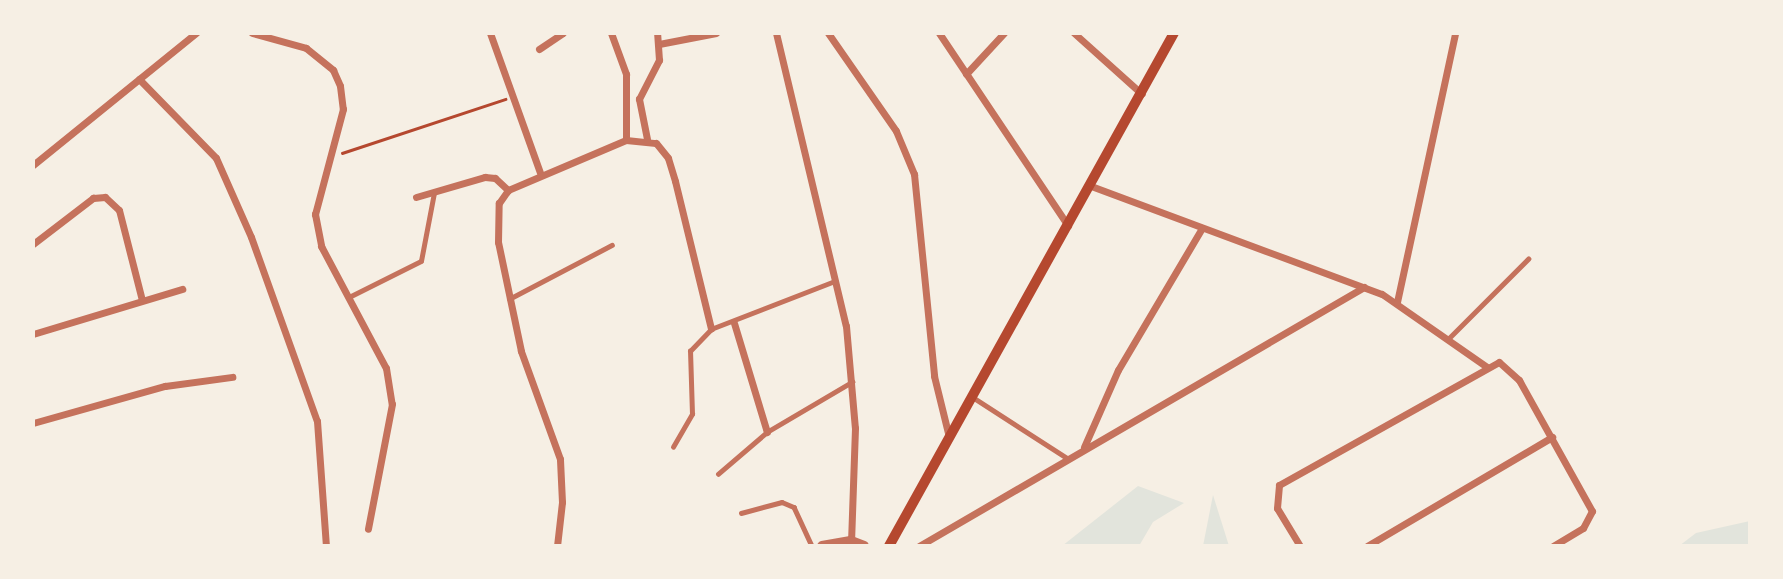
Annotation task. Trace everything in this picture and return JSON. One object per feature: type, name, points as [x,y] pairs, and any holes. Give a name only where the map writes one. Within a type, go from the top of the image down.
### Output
[{"type":"main road","points":[[890,546],[1143,94],[1174,33]]},
{"type":"street","points":[[33,165],[196,33]]},
{"type":"street","points":[[252,33],[306,48],[333,71],[343,109],[315,214],[321,246],[386,369],[392,404],[368,529]]},
{"type":"street","points":[[489,33],[540,173]]},
{"type":"street","points":[[539,49],[563,33]]},
{"type":"street","points":[[611,33],[626,74],[626,140]]},
{"type":"street","points":[[657,33],[659,60],[639,99],[647,139],[668,158],[711,329]]},
{"type":"street","points":[[659,44],[716,33]]},
{"type":"street","points":[[776,33],[836,281],[852,381],[855,470],[851,543]]},
{"type":"street","points":[[828,33],[896,131],[911,162],[920,206],[934,376],[949,437]]},
{"type":"street","points":[[939,33],[1068,226]]},
{"type":"street","points":[[966,74],[1004,33]]},
{"type":"street","points":[[1074,33],[1143,94]]},
{"type":"street","points":[[1397,302],[1455,33]]},
{"type":"street","points":[[139,79],[196,133],[216,158],[238,204],[317,421],[326,546]]},
{"type":"street","points":[[557,546],[562,502],[560,459],[521,351],[508,299],[497,224],[499,204],[508,190],[540,173],[626,140],[647,139]]},
{"type":"street","points":[[416,197],[485,177],[495,178],[508,190]]},
{"type":"street","points":[[1091,186],[1364,287],[1397,302],[1487,367]]},
{"type":"street","points":[[33,244],[93,198],[106,197],[118,210],[142,300]]},
{"type":"street","points":[[1083,448],[1118,370],[1202,228]]},
{"type":"street","points":[[919,546],[1083,448],[1364,287]]},
{"type":"street","points":[[33,334],[182,289]]},
{"type":"street","points":[[734,323],[767,432]]},
{"type":"street","points":[[1300,546],[1277,508],[1279,485],[1499,362],[1519,380],[1590,504],[1592,517],[1583,528],[1553,546]]},
{"type":"street","points":[[33,423],[165,386],[232,377]]},
{"type":"street","points":[[1367,546],[1552,437]]},
{"type":"street","points":[[822,546],[851,543],[864,546]]},
{"type":"lane","points":[[349,297],[421,261],[434,192]]},
{"type":"lane","points":[[508,299],[612,245]]},
{"type":"lane","points":[[1449,338],[1528,259]]},
{"type":"lane","points":[[673,447],[692,414],[690,351],[711,329],[734,323],[836,281]]},
{"type":"lane","points":[[718,474],[767,432],[852,381]]},
{"type":"lane","points":[[972,397],[1067,458]]},
{"type":"lane","points":[[741,513],[782,502],[794,507],[812,546]]},
{"type":"path","points":[[329,157],[512,97]]},
{"type":"shaded area","points":[[1138,486],[1184,503],[1153,522],[1139,546],[1062,546]]},
{"type":"shaded area","points":[[1213,495],[1229,546],[1203,546]]},
{"type":"shaded area","points":[[1750,521],[1750,546],[1679,546],[1696,533]]}]
